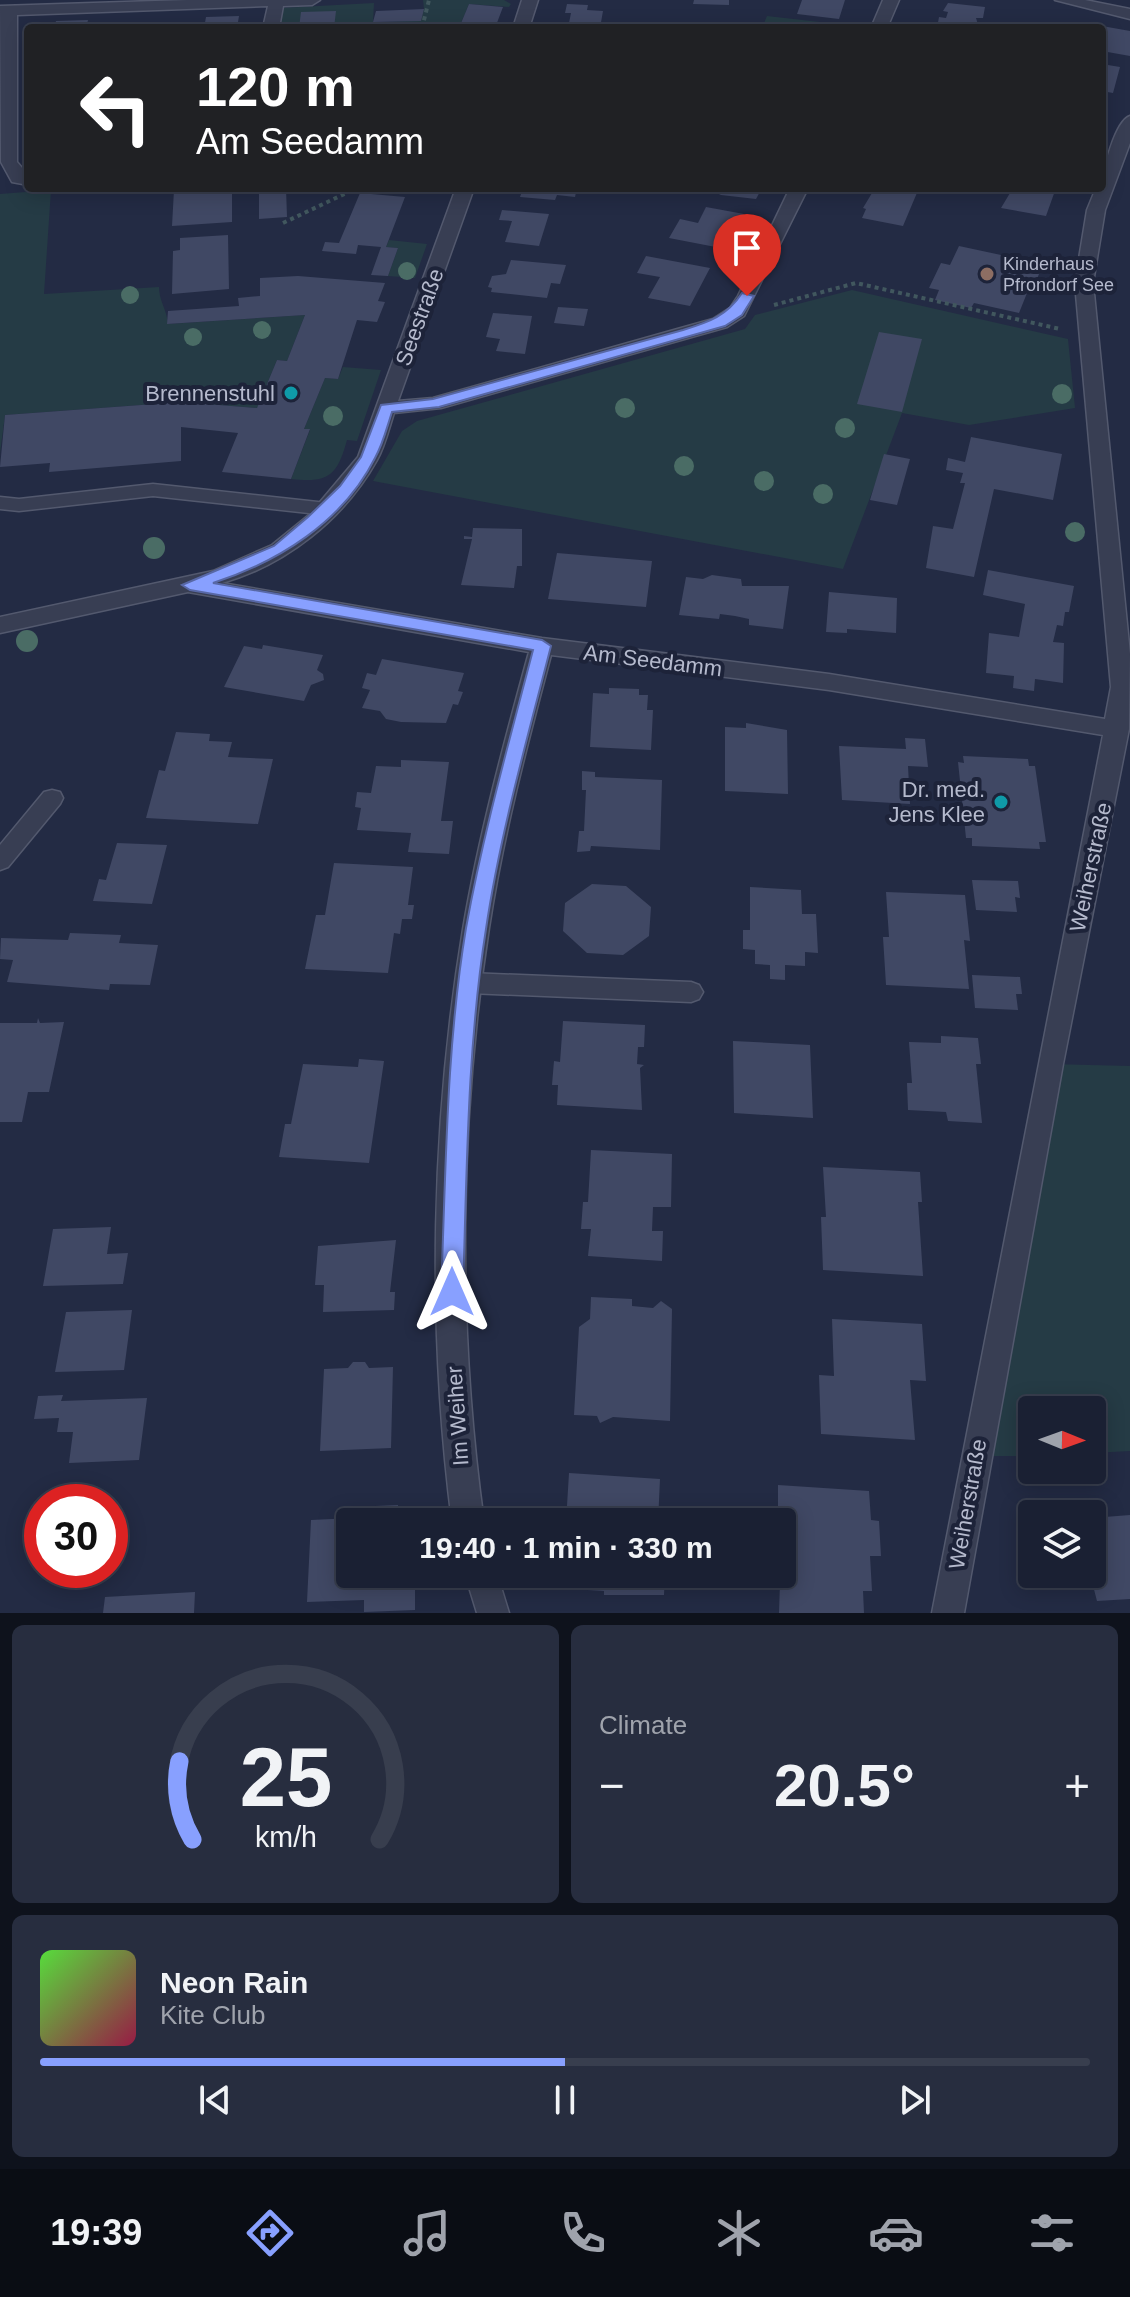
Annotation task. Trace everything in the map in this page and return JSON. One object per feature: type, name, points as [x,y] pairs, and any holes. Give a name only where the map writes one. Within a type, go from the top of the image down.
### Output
[{"type":"street","points":[[23,179],[9,162],[4,11],[312,0]]},
{"type":"street","points":[[522,24],[530,0]]},
{"type":"street","points":[[881,24],[891,0]]},
{"type":"street","points":[[1063,0],[1130,14]]},
{"type":"street","points":[[272,24],[276,2]]},
{"type":"street","name":"Weiherstraße","points":[[1106,184],[1130,121]]},
{"type":"street","name":"Seestraße","points":[[0,625],[190,585],[241,568],[280,550],[327,509],[368,458],[464,192]]},
{"type":"street","points":[[386,408],[434,404],[720,323],[737,312],[797,192]]},
{"type":"street","name":"Weiherstraße","points":[[948,1613],[1117,729],[1122,687],[1084,283],[1090,237],[1103,192]]},
{"type":"street","name":"Am Seedamm","points":[[190,585],[542,646],[829,682],[1117,729]]},
{"type":"street","name":"Im Weiher","points":[[466,1508],[459,1461],[452,1260],[459,1084],[469,983],[497,824],[542,646]]},
{"type":"street","points":[[485,1588],[493,1613]]},
{"type":"lane","points":[[0,503],[19,505],[153,490],[327,509]]},
{"type":"lane","points":[[0,861],[52,798]]},
{"type":"lane","points":[[469,983],[691,992]]},
{"type":"path","points":[[423,24],[429,0]]},
{"type":"path","points":[[283,223],[349,192]]},
{"type":"path","points":[[737,312],[856,283],[1088,333]]},
{"type":"shaded area","points":[[423,0],[504,0],[511,4],[509,7],[469,4],[461,24],[278,24],[281,8],[374,3],[373,22],[408,21],[424,9]]},
{"type":"shaded area","points":[[767,16],[838,24],[764,24]]},
{"type":"shaded area","points":[[51,192],[44,294],[159,287],[168,324],[305,315],[287,361],[277,360],[257,408],[182,402],[5,415],[0,453],[0,194]]},
{"type":"shaded area","points":[[389,240],[427,244],[415,278],[388,276],[398,248],[386,247]]},
{"type":"shaded area","points":[[852,290],[1068,339],[1075,408],[969,425],[902,413],[843,569],[373,481],[402,431],[417,421],[745,329],[755,315]]},
{"type":"shaded area","points":[[343,367],[381,370],[357,441],[347,440],[339,462],[330,474],[314,480],[291,479],[310,430],[304,429],[325,378],[338,379]]},
{"type":"shaded area","points":[[1050,1064],[1130,1066],[1130,1451],[1106,1452],[1106,1396],[1018,1396],[1018,1456],[976,1456]]},
{"type":"building","points":[[694,0],[729,0],[729,5],[693,4]]},
{"type":"building","points":[[802,0],[845,0],[839,19],[797,14]]},
{"type":"building","points":[[948,3],[985,7],[983,18],[976,18],[978,24],[938,24],[939,17],[946,18],[948,12],[943,11]]},
{"type":"building","points":[[469,4],[503,7],[497,24],[461,24]]},
{"type":"building","points":[[567,4],[588,5],[587,10],[603,11],[601,24],[569,24],[571,13],[565,13]]},
{"type":"building","points":[[424,9],[421,21],[373,22],[376,11]]},
{"type":"building","points":[[336,11],[334,24],[300,24],[301,12]]},
{"type":"building","points":[[239,16],[238,24],[205,24],[206,17]]},
{"type":"building","points":[[88,20],[87,24],[55,24],[56,21]]},
{"type":"building","points":[[1106,27],[1130,31],[1130,56],[1106,52]]},
{"type":"building","points":[[1106,65],[1120,67],[1113,93],[1106,92]]},
{"type":"building","points":[[174,192],[232,192],[232,222],[172,226]]},
{"type":"building","points":[[259,192],[286,192],[287,217],[259,219]]},
{"type":"building","points":[[522,192],[576,192],[575,197],[557,195],[555,200],[520,197]]},
{"type":"building","points":[[715,192],[760,192],[756,199]]},
{"type":"building","points":[[873,192],[917,192],[903,226],[862,218],[866,209],[863,208]]},
{"type":"building","points":[[1011,192],[1055,192],[1046,216],[1001,208]]},
{"type":"building","points":[[360,193],[405,197],[386,247],[398,248],[388,276],[371,275],[381,247],[358,245],[356,254],[322,251],[325,242],[339,243]]},
{"type":"building","points":[[706,207],[744,214],[726,249],[669,238],[680,219],[698,223]]},
{"type":"building","points":[[502,210],[549,214],[539,246],[505,242],[512,221],[499,220]]},
{"type":"building","points":[[228,235],[229,289],[172,294],[173,251],[180,250],[180,238]]},
{"type":"building","name":"Kinderhaus Pfrondorf See","points":[[959,246],[1043,264],[1035,284],[1031,283],[1019,313],[974,303],[971,308],[935,300],[939,290],[929,288],[941,263],[950,265]]},
{"type":"building","points":[[646,256],[710,268],[690,306],[648,298],[660,277],[637,273]]},
{"type":"building","points":[[511,260],[566,265],[560,284],[551,283],[547,298],[491,292],[492,288],[488,287],[492,276],[506,274]]},
{"type":"building","points":[[298,276],[385,283],[378,301],[385,302],[377,322],[357,320],[338,379],[325,378],[304,429],[310,429],[291,479],[222,472],[238,433],[181,427],[181,461],[49,472],[50,463],[0,467],[5,415],[182,402],[257,408],[277,360],[287,361],[305,315],[167,324],[168,311],[239,306],[238,298],[260,296],[260,278]]},
{"type":"building","points":[[558,307],[588,309],[584,326],[554,323]]},
{"type":"building","points":[[493,313],[532,316],[525,354],[496,351],[500,339],[486,337]]},
{"type":"building","points":[[879,332],[922,339],[902,412],[857,404]]},
{"type":"building","points":[[971,437],[1062,454],[1053,500],[994,489],[974,577],[926,568],[933,526],[953,529],[965,483],[960,483],[963,473],[946,470],[948,458],[965,462]]},
{"type":"building","points":[[884,454],[910,459],[897,505],[870,500]]},
{"type":"building","points":[[473,528],[522,529],[522,566],[517,566],[514,588],[461,585],[472,539],[464,539],[464,536],[472,537]]},
{"type":"building","points":[[557,553],[652,561],[646,607],[548,599]]},
{"type":"building","points":[[988,570],[1074,586],[1069,612],[1065,612],[1063,626],[1057,625],[1053,642],[1064,643],[1063,683],[1035,679],[1034,691],[1013,688],[1014,676],[986,673],[989,633],[1019,637],[1025,604],[983,595]]},
{"type":"building","points":[[712,575],[741,579],[742,586],[789,586],[783,629],[749,625],[749,619],[735,616],[720,614],[719,619],[679,615],[686,577],[703,579]]},
{"type":"building","points":[[829,592],[897,598],[896,633],[847,629],[847,633],[826,632]]},
{"type":"building","points":[[263,645],[323,655],[317,670],[323,674],[324,680],[311,685],[304,701],[224,687],[244,646],[262,649]]},
{"type":"building","points":[[382,659],[464,673],[458,691],[463,692],[458,705],[453,704],[446,723],[401,722],[386,719],[380,711],[362,708],[370,690],[362,688],[367,673],[376,675]]},
{"type":"building","points":[[609,688],[639,689],[639,695],[648,695],[647,710],[653,710],[651,750],[590,747],[593,693],[609,694]]},
{"type":"building","points":[[746,723],[787,730],[788,794],[725,791],[725,727],[746,728]]},
{"type":"building","points":[[176,732],[210,734],[209,741],[232,742],[228,757],[273,759],[258,824],[146,818],[159,770],[165,771]]},
{"type":"building","points":[[905,738],[925,739],[928,767],[908,766],[910,804],[842,800],[839,746],[906,749]]},
{"type":"building","name":"Dr. med. Jens Klee","points":[[963,756],[1028,759],[1029,766],[1035,766],[1046,842],[1039,842],[1040,849],[972,846],[972,838],[966,838],[958,762],[964,763]]},
{"type":"building","points":[[401,760],[449,762],[441,821],[453,821],[449,854],[408,852],[411,833],[357,830],[361,808],[355,807],[357,792],[371,793],[376,766],[401,767]]},
{"type":"building","points":[[582,771],[595,772],[595,777],[662,780],[660,850],[591,846],[590,851],[577,852],[579,831],[584,831],[586,790],[582,790]]},
{"type":"building","points":[[117,843],[167,845],[152,904],[93,901],[99,879],[106,880]]},
{"type":"building","points":[[334,863],[413,867],[408,905],[414,905],[412,919],[402,919],[400,934],[394,933],[388,973],[305,969],[316,915],[325,915]]},
{"type":"building","points":[[972,880],[1018,881],[1020,898],[1015,897],[1017,912],[976,910]]},
{"type":"building","points":[[592,884],[626,886],[651,907],[649,936],[623,955],[587,953],[563,931],[565,903]]},
{"type":"building","points":[[750,887],[801,890],[802,914],[816,914],[818,953],[805,952],[805,966],[785,965],[785,980],[770,979],[770,965],[755,964],[755,950],[743,949],[743,930],[750,930]]},
{"type":"building","points":[[886,892],[965,895],[970,941],[964,940],[969,989],[886,985],[883,937],[889,937]]},
{"type":"building","points":[[70,933],[121,935],[119,943],[158,945],[150,985],[110,984],[109,990],[7,982],[13,960],[0,959],[1,938],[68,940]]},
{"type":"building","points":[[972,975],[1020,977],[1022,994],[1016,994],[1018,1010],[975,1008]]},
{"type":"building","points":[[38,1018],[40,1023],[64,1022],[49,1092],[28,1092],[22,1122],[0,1122],[0,1023],[37,1023]]},
{"type":"building","points":[[563,1021],[645,1025],[644,1047],[638,1047],[637,1064],[644,1065],[640,1068],[642,1110],[557,1105],[558,1085],[552,1085],[554,1061],[560,1062]]},
{"type":"building","points":[[941,1036],[978,1038],[981,1064],[976,1064],[982,1123],[948,1121],[946,1112],[908,1110],[907,1083],[912,1083],[909,1042],[941,1043]]},
{"type":"building","points":[[733,1041],[810,1045],[813,1118],[734,1113]]},
{"type":"building","points":[[359,1059],[384,1061],[369,1163],[279,1157],[285,1124],[291,1124],[303,1064],[358,1067]]},
{"type":"building","points":[[591,1150],[672,1154],[671,1207],[653,1207],[652,1231],[663,1231],[662,1261],[588,1256],[591,1229],[581,1229],[583,1202],[588,1202]]},
{"type":"building","points":[[823,1167],[920,1172],[922,1202],[918,1202],[923,1276],[823,1270],[821,1217],[826,1217]]},
{"type":"building","points":[[111,1227],[107,1254],[128,1253],[123,1284],[43,1286],[53,1229]]},
{"type":"building","points":[[396,1240],[390,1292],[395,1292],[394,1310],[323,1312],[324,1285],[315,1285],[318,1246]]},
{"type":"building","points":[[591,1297],[632,1299],[632,1306],[653,1308],[661,1301],[672,1309],[670,1421],[613,1417],[600,1423],[597,1416],[574,1415],[579,1327],[590,1319]]},
{"type":"building","points":[[132,1310],[124,1370],[55,1372],[66,1312]]},
{"type":"building","points":[[832,1319],[922,1324],[926,1381],[910,1380],[915,1440],[821,1434],[819,1375],[834,1376]]},
{"type":"building","points":[[353,1362],[365,1362],[369,1368],[393,1367],[391,1448],[320,1451],[324,1369],[348,1368]]},
{"type":"building","points":[[63,1395],[61,1401],[147,1398],[139,1460],[69,1463],[73,1432],[57,1432],[59,1418],[34,1419],[38,1396]]},
{"type":"building","points":[[569,1473],[660,1479],[659,1508],[567,1508]]},
{"type":"building","points":[[778,1485],[869,1491],[871,1520],[879,1521],[881,1556],[870,1556],[872,1591],[863,1591],[864,1613],[779,1613],[780,1588],[796,1588],[796,1508],[778,1508]]},
{"type":"building","points":[[398,1505],[398,1508],[353,1507]]},
{"type":"building","points":[[1130,1515],[1130,1599],[1097,1601],[1094,1588],[1106,1588],[1106,1517]]},
{"type":"building","points":[[336,1519],[336,1588],[415,1588],[415,1610],[364,1612],[364,1600],[307,1602],[311,1520]]},
{"type":"building","points":[[664,1588],[664,1595],[604,1595],[604,1591],[571,1589]]},
{"type":"building","points":[[195,1592],[194,1613],[103,1613],[105,1597]]},
{"type":"place","name":"Kinderhaus Pfrondorf See","points":[[987,274]]},
{"type":"place","name":"Brennenstuhl","points":[[291,393]]},
{"type":"place","name":"Dr. med. Jens Klee","points":[[1001,802]]},
{"type":"route","points":[[452,1292],[459,1084],[476,930],[497,824],[542,646],[190,585],[241,568],[280,550],[314,521],[346,490],[368,458],[386,408],[434,404],[688,333],[720,323],[737,312],[747,296]]}]
